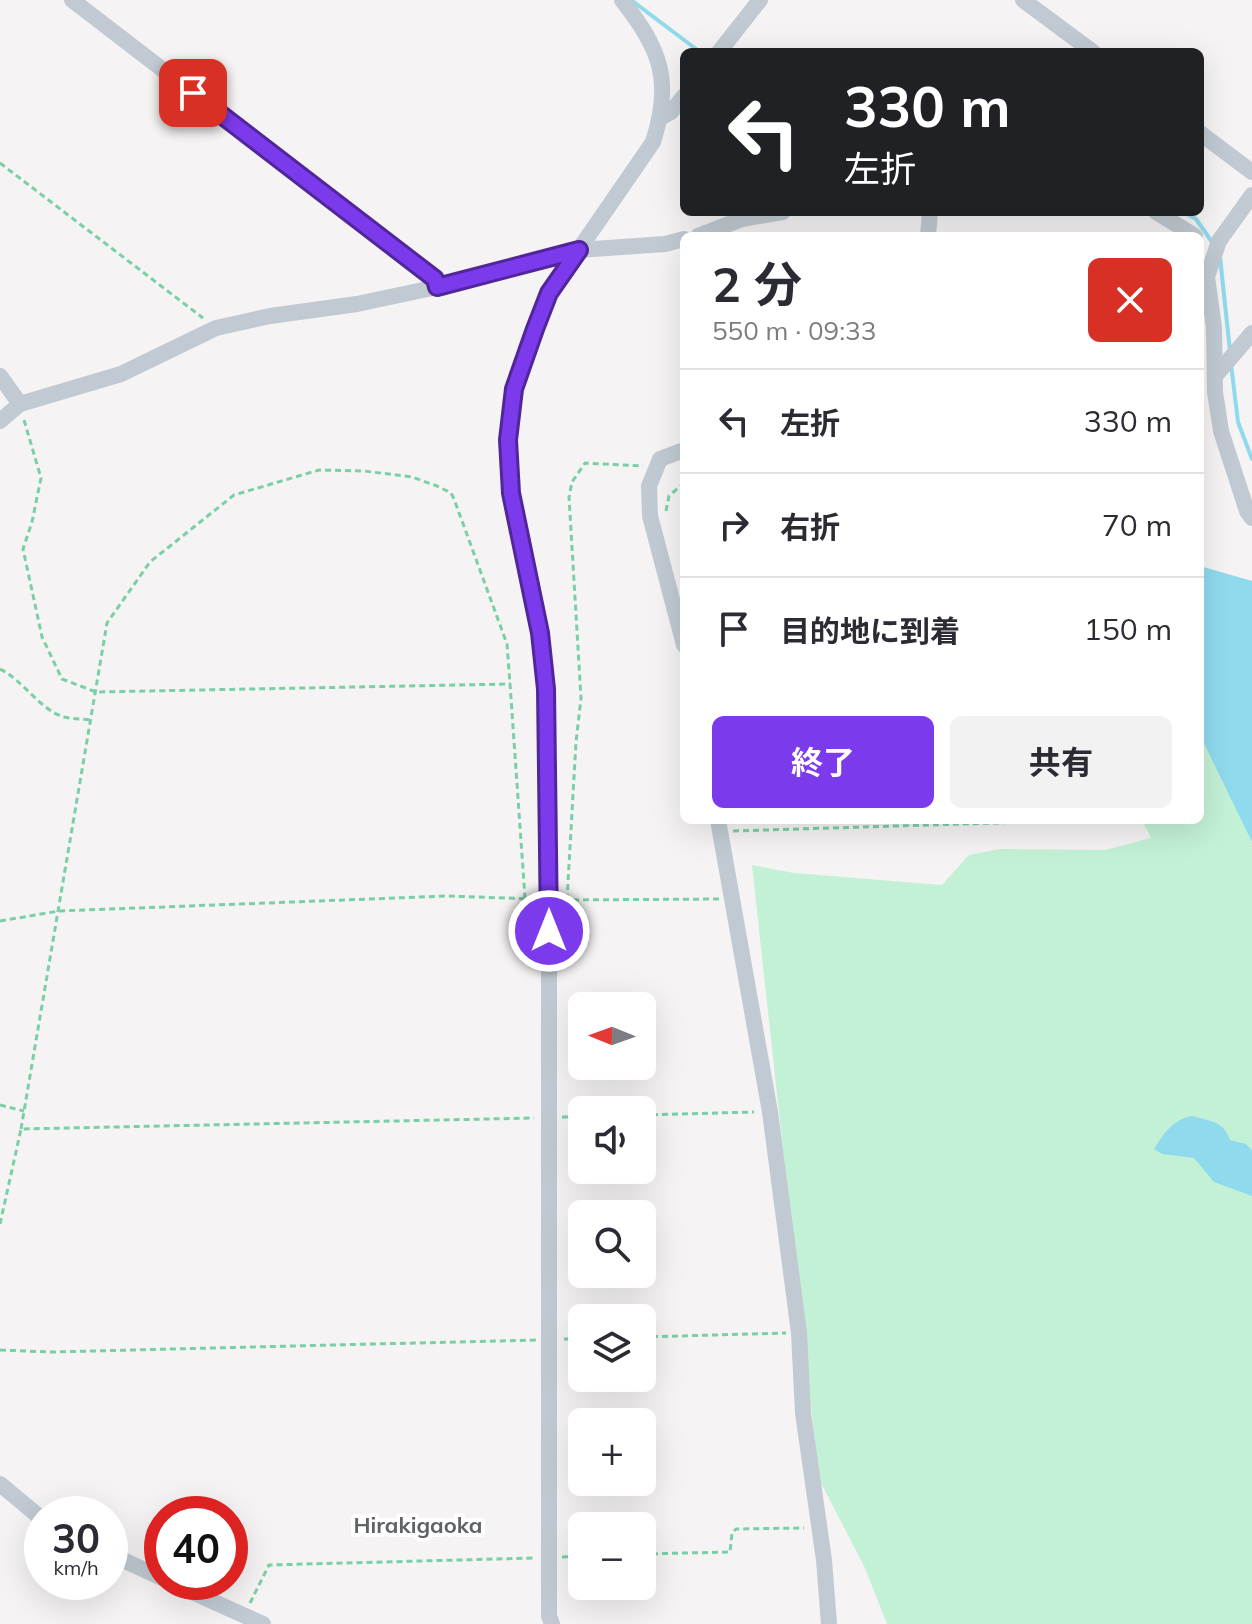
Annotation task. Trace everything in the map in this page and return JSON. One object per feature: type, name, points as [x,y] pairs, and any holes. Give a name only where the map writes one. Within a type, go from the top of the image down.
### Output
[{"type":"street","points":[[72,0],[435,279],[437,287]]},
{"type":"street","points":[[552,1624],[549,1616],[549,1118],[558,900],[540,633],[511,493],[508,440],[514,389],[549,293],[653,142],[662,117],[663,88],[651,40],[622,0]]},
{"type":"street","points":[[722,48],[760,0]]},
{"type":"street","points":[[1023,0],[1088,48]]},
{"type":"street","points":[[662,117],[680,101]]},
{"type":"street","points":[[1204,136],[1252,172]]},
{"type":"street","points":[[1252,195],[1219,241],[1207,277],[1214,327],[1215,392],[1221,431],[1252,518]]},
{"type":"street","points":[[708,232],[760,216]]},
{"type":"street","points":[[1163,216],[1190,232]]},
{"type":"street","points":[[1204,238],[1219,241]]},
{"type":"street","points":[[0,421],[20,404],[121,374],[216,328],[437,287],[579,250],[665,244],[680,240]]},
{"type":"street","points":[[1216,375],[1252,333]]},
{"type":"street","points":[[0,376],[20,404]]},
{"type":"street","points":[[680,452],[660,459],[649,486],[650,516],[680,630]]},
{"type":"street","points":[[719,826],[770,1112],[799,1333],[803,1413],[820,1528],[829,1624]]},
{"type":"street","points":[[0,1484],[24,1504]]},
{"type":"street","points":[[209,1600],[263,1624]]},
{"type":"path","points":[[0,163],[216,328]]},
{"type":"path","points":[[20,404],[41,478],[23,549],[42,637],[62,679],[96,692],[510,684]]},
{"type":"path","points":[[558,900],[581,698],[569,497],[572,482],[585,463],[657,467]]},
{"type":"path","points":[[0,1224],[21,1129],[108,619],[150,562],[234,495],[319,470],[412,477],[451,493],[507,644],[525,898]]},
{"type":"path","points":[[666,517],[669,496],[680,486]]},
{"type":"path","points":[[0,669],[53,712],[64,717],[91,720]]},
{"type":"path","points":[[719,826],[844,824]]},
{"type":"path","points":[[0,921],[59,911],[447,896],[558,900],[733,899]]},
{"type":"path","points":[[0,1105],[24,1111]]},
{"type":"path","points":[[656,1115],[770,1112]]},
{"type":"path","points":[[21,1129],[568,1117]]},
{"type":"path","points":[[656,1337],[799,1333]]},
{"type":"path","points":[[0,1350],[52,1352],[568,1339]]},
{"type":"path","points":[[656,1554],[730,1552],[732,1533],[736,1529],[820,1528]]},
{"type":"path","points":[[243,1616],[269,1565],[568,1556]]},
{"type":"green space","points":[[1204,741],[1239,803],[1252,843],[1252,1624],[887,1624],[865,1568],[819,1479],[752,865],[794,873],[942,885],[969,855],[1000,849],[1105,850],[1151,838],[1144,824],[1204,824]]},
{"type":"water","points":[[1204,567],[1252,581],[1252,842],[1204,743]]},
{"type":"water","points":[[1192,1116],[1216,1123],[1230,1140],[1246,1144],[1252,1150],[1252,1196],[1214,1182],[1194,1158],[1162,1154],[1154,1149],[1174,1124]]},
{"type":"waterway","points":[[631,0],[695,48]]},
{"type":"waterway","points":[[1190,216],[1212,242]]},
{"type":"waterway","points":[[1220,257],[1230,351]]},
{"type":"waterway","points":[[1231,364],[1238,422],[1252,459]]},
{"type":"district","name":"Hirakigaoka","points":[[418,1525]]},
{"type":"route","points":[[193,93],[435,279],[437,287],[579,250],[549,293],[535,329],[514,389],[508,440],[511,493],[540,633],[546,689],[549,931]]}]
